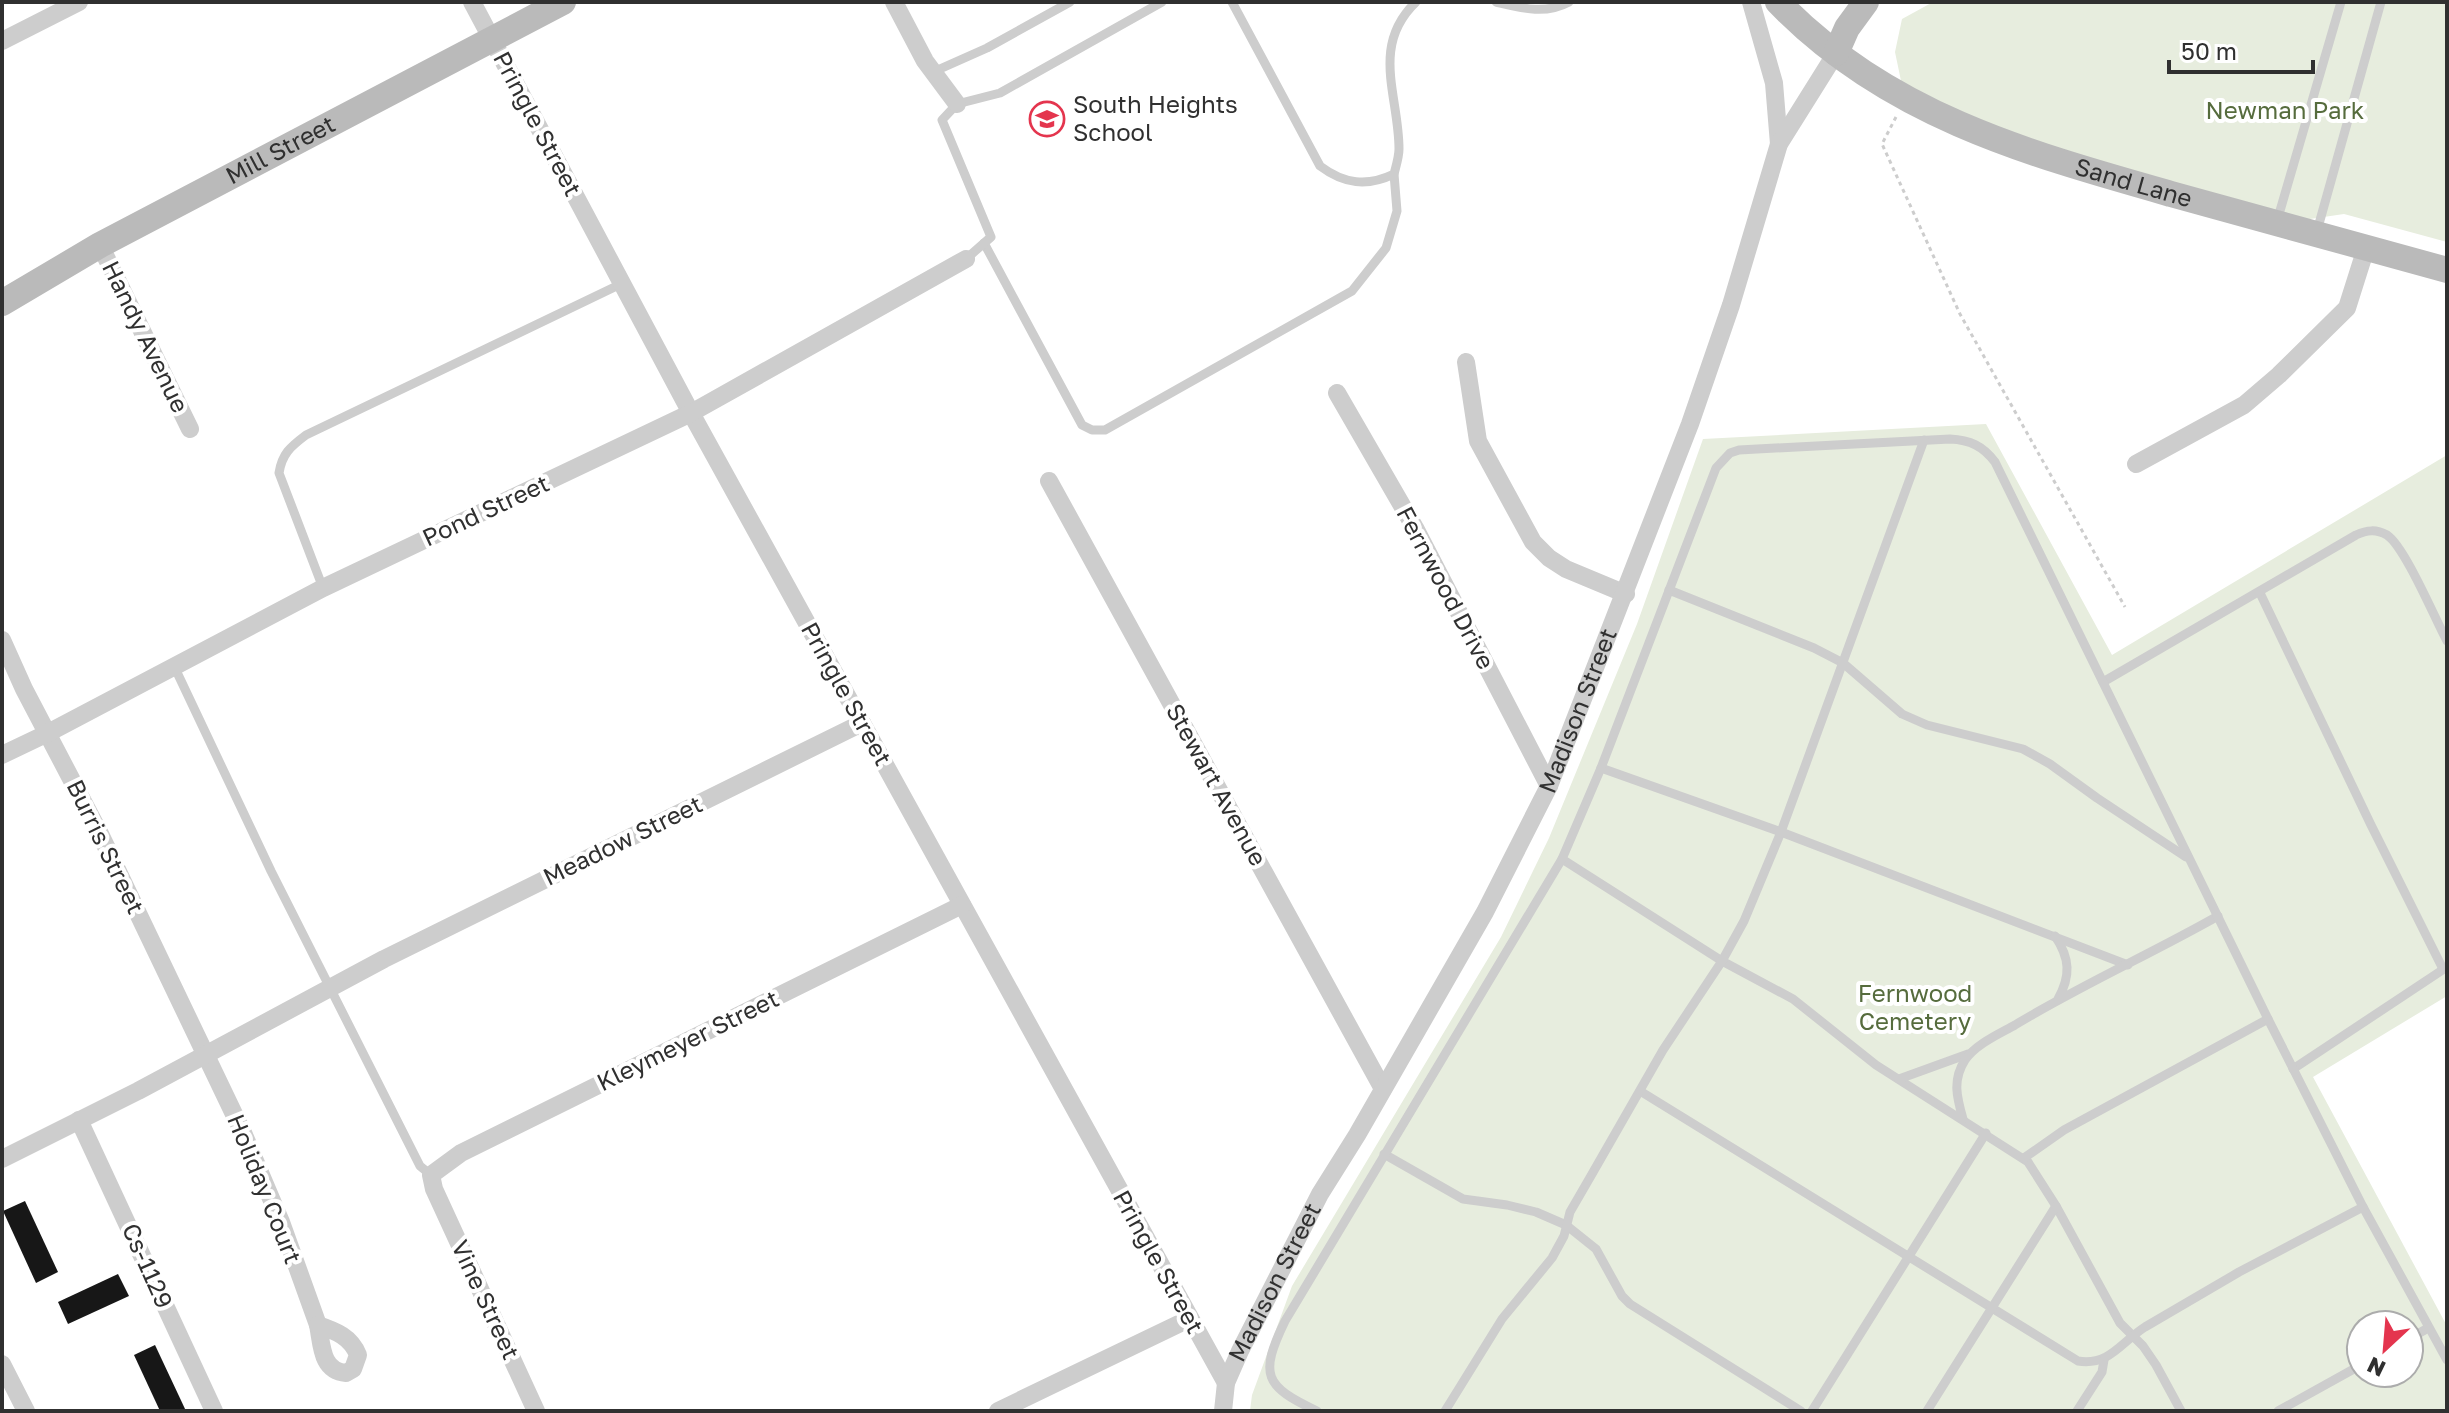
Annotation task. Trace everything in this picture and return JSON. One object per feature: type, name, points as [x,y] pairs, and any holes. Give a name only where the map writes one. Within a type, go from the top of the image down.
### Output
[{"type":"main road","name":"Mill Street","points":[[2,303],[100,245],[563,2]]},
{"type":"main road","points":[[1778,2],[1836,53],[1847,28],[1866,2]]},
{"type":"main road","name":"Sand Lane","points":[[1836,53],[1905,100],[1969,131],[2025,152],[2447,270]]},
{"type":"street","points":[[2,41],[79,2]]},
{"type":"street","name":"Pringle Street","points":[[472,2],[691,413],[1226,1383]]},
{"type":"street","points":[[894,2],[933,72],[957,104]]},
{"type":"street","points":[[1751,2],[1774,83],[1779,144]]},
{"type":"street","name":"Madison Street","points":[[1223,1411],[1226,1383],[1240,1351],[1320,1194],[1485,912],[1549,786],[1690,424],[1726,320],[1779,144],[1836,53]]},
{"type":"street","name":"Handy Avenue","points":[[100,245],[190,429]]},
{"type":"street","points":[[2136,464],[2244,405],[2279,375],[2347,308],[2366,248]]},
{"type":"street","name":"Pond Street","points":[[2,755],[323,588],[691,413],[966,259]]},
{"type":"street","points":[[1466,362],[1478,441],[1533,542],[1566,569],[1626,594]]},
{"type":"street","name":"Fernwood Drive","points":[[1337,393],[1415,528],[1549,786]]},
{"type":"street","name":"Stewart Avenue","points":[[1049,481],[1383,1089]]},
{"type":"street","name":"Burris Street","points":[[2,640],[206,1055]]},
{"type":"street","name":"Meadow Street","points":[[325,991],[862,723]]},
{"type":"street","name":"Kleymeyer Street","points":[[432,1182],[461,1153],[962,905]]},
{"type":"street","points":[[2,1159],[325,991]]},
{"type":"street","name":"Holiday Court","points":[[206,1055],[281,1222],[318,1325]]},
{"type":"street","name":"Cs-1129","points":[[79,1120],[214,1411]]},
{"type":"street","name":"Vine Street","points":[[432,1182],[536,1411]]},
{"type":"street","points":[[998,1411],[1189,1319]]},
{"type":"street","points":[[2,1364],[26,1411]]},
{"type":"lane","points":[[933,72],[987,48],[1070,2]]},
{"type":"lane","points":[[966,259],[991,237],[942,120],[957,104],[1000,93],[1162,2]]},
{"type":"lane","points":[[1232,2],[1320,166],[1338,180],[1378,182],[1394,174]]},
{"type":"lane","points":[[984,243],[1082,425],[1092,430],[1105,430],[1352,291],[1386,248],[1397,211],[1394,174],[1399,151],[1389,63],[1393,31],[1416,2]]},
{"type":"lane","points":[[1496,2],[1523,9],[1555,9],[1569,2]]},
{"type":"lane","points":[[2276,224],[2341,2]]},
{"type":"lane","points":[[2316,235],[2381,2]]},
{"type":"lane","points":[[323,588],[279,473],[282,457],[290,447],[306,435],[623,283]]},
{"type":"lane","points":[[1445,1411],[1502,1319],[1552,1258],[1577,1199],[1682,1019],[1722,961],[1744,921],[1781,832],[1924,440]]},
{"type":"lane","points":[[1317,1411],[1288,1397],[1273,1383],[1270,1375],[1273,1345],[1562,859],[1601,768],[1716,468],[1730,453],[1739,450],[1924,440],[1962,440],[1988,452],[2293,1069],[2363,1207],[2447,1360]]},
{"type":"lane","points":[[2103,682],[2364,531],[2377,531],[2398,547],[2447,641]]},
{"type":"lane","points":[[1669,590],[1814,648],[1843,663],[1902,714],[1927,725],[2023,749],[2050,764],[2189,859]]},
{"type":"lane","points":[[2260,593],[2371,825],[2445,968],[2293,1069]]},
{"type":"lane","points":[[174,666],[325,991],[420,1166],[432,1182]]},
{"type":"lane","points":[[1601,768],[1781,832],[2128,965]]},
{"type":"lane","points":[[1562,859],[1722,961],[1793,999],[1860,1053],[2024,1158],[2035,1170],[2056,1206],[2120,1323],[2156,1365],[2181,1411]]},
{"type":"lane","points":[[1899,1079],[1971,1053],[2058,999],[2218,916]]},
{"type":"lane","points":[[2055,936],[2067,958],[2069,969],[2058,999]]},
{"type":"lane","points":[[2024,1158],[2064,1130],[2268,1019]]},
{"type":"lane","points":[[1963,1119],[1955,1086],[1958,1074],[1971,1053]]},
{"type":"lane","points":[[1640,1091],[2071,1358],[2087,1363],[2104,1360],[2132,1336],[2239,1272],[2363,1207]]},
{"type":"lane","points":[[1812,1411],[1986,1133]]},
{"type":"lane","points":[[1384,1154],[1463,1199],[1521,1208],[1566,1225],[1596,1249],[1622,1296],[1630,1304],[1801,1411]]},
{"type":"lane","points":[[1927,1411],[2056,1206]]},
{"type":"lane","points":[[2077,1411],[2102,1372],[2104,1360]]},
{"type":"lane","points":[[2278,1411],[2345,1374]]},
{"type":"path","points":[[1905,100],[1882,144],[1960,314],[2125,607]]},
{"type":"green space","name":"Newman Park","points":[[1933,2],[2447,2],[2447,242],[2344,214],[2276,224],[1905,100],[1895,52],[1902,19]]},
{"type":"green space","name":"Fernwood Cemetery","points":[[1986,424],[2112,655],[2447,455],[2447,996],[2313,1077],[2447,1326],[2447,1411],[1250,1411],[1252,1395],[1292,1286],[1501,937],[1549,838],[1637,624],[1703,439]]},
{"type":"building","points":[[25,1201],[58,1272],[36,1283],[3,1211]]},
{"type":"building","points":[[118,1274],[129,1296],[68,1324],[58,1302]]},
{"type":"building","points":[[155,1345],[186,1411],[160,1411],[134,1355]]},
{"type":"place","name":"South Heights School","points":[[1047,119]]}]
